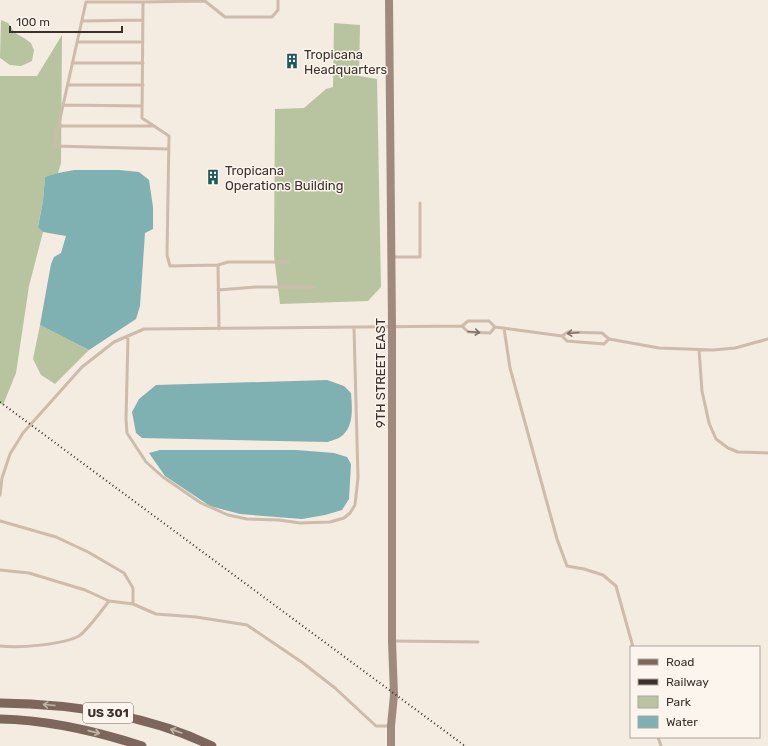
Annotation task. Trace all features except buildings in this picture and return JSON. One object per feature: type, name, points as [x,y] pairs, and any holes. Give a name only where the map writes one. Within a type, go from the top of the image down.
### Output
[{"type":"main road","name":"US 301","points":[[0,703],[62,706],[118,715],[176,731],[212,746]]},
{"type":"main road","name":"US 301","points":[[0,719],[64,726],[104,734],[142,746]]},
{"type":"street","name":"9TH STREET EAST","points":[[389,0],[392,257],[392,641],[394,695],[391,746]]},
{"type":"lane","points":[[168,149],[54,146],[86,1],[143,2],[205,0],[225,17],[272,17],[278,10],[278,0]]},
{"type":"lane","points":[[143,2],[142,118],[169,136],[167,255],[170,266],[218,265],[228,262],[288,262]]},
{"type":"lane","points":[[82,21],[143,20]]},
{"type":"lane","points":[[77,42],[143,42]]},
{"type":"lane","points":[[72,63],[143,63]]},
{"type":"lane","points":[[68,85],[143,85]]},
{"type":"lane","points":[[63,105],[142,106]]},
{"type":"lane","points":[[58,126],[154,126]]},
{"type":"lane","points":[[392,257],[420,257],[420,203]]},
{"type":"lane","points":[[218,265],[219,329]]},
{"type":"lane","points":[[218,290],[256,287],[315,287]]},
{"type":"lane","points":[[0,495],[2,478],[10,454],[23,433],[82,367],[114,342],[144,329],[462,326],[468,321],[489,321],[495,327],[562,336],[567,341],[604,344],[609,339]]},
{"type":"lane","points":[[462,326],[468,332],[490,333],[495,327]]},
{"type":"lane","points":[[128,336],[127,433],[146,462],[163,477],[201,503],[228,515],[247,519],[279,520],[300,523],[330,522],[344,518],[350,513],[355,505],[358,478],[354,328]]},
{"type":"lane","points":[[504,328],[510,368],[557,538],[567,566],[584,569],[603,575],[616,586],[633,646]]},
{"type":"lane","points":[[562,336],[568,332],[602,333],[609,339],[659,348],[699,350],[735,348],[768,339]]},
{"type":"lane","points":[[699,350],[702,391],[709,423],[716,439],[728,448],[738,452],[768,453]]},
{"type":"lane","points":[[0,522],[56,537],[88,552],[124,572],[133,588],[133,604]]},
{"type":"lane","points":[[0,570],[29,573],[85,590],[109,601],[133,604],[156,614],[196,617],[246,625],[303,663],[335,688],[376,726],[391,726]]},
{"type":"lane","points":[[0,646],[14,647],[64,641],[80,635],[109,601]]},
{"type":"lane","points":[[392,641],[478,642]]},
{"type":"green space","points":[[1,20],[8,23],[15,33],[31,43],[34,50],[32,61],[21,66],[10,65],[0,58]]},
{"type":"green space","points":[[334,23],[360,25],[359,76],[377,79],[381,287],[368,301],[280,304],[274,256],[275,109],[304,108],[326,89],[333,87]]},
{"type":"green space","points":[[62,35],[61,163],[58,173],[45,178],[43,201],[38,226],[43,232],[29,286],[16,373],[3,405],[0,403],[0,76],[37,76]]},
{"type":"green space","points":[[40,325],[89,350],[55,384],[41,375],[33,359]]},
{"type":"water","points":[[74,170],[119,170],[139,172],[149,180],[153,207],[153,229],[145,233],[140,306],[136,319],[89,350],[40,325],[51,264],[54,257],[61,253],[66,236],[43,232],[38,227],[43,201],[45,177]]},
{"type":"water","points":[[327,380],[344,386],[351,393],[352,404],[352,416],[347,431],[340,438],[328,442],[142,438],[136,433],[132,412],[139,399],[156,385]]},
{"type":"water","points":[[160,450],[296,450],[334,453],[347,457],[351,464],[349,499],[342,510],[302,519],[240,514],[210,506],[165,476],[149,453]]},
{"type":"railway","points":[[0,402],[465,746]]},
{"type":"place","name":"Tropicana Headquarters","points":[[292,61]]},
{"type":"place","name":"Tropicana Operations Building","points":[[213,177]]}]
